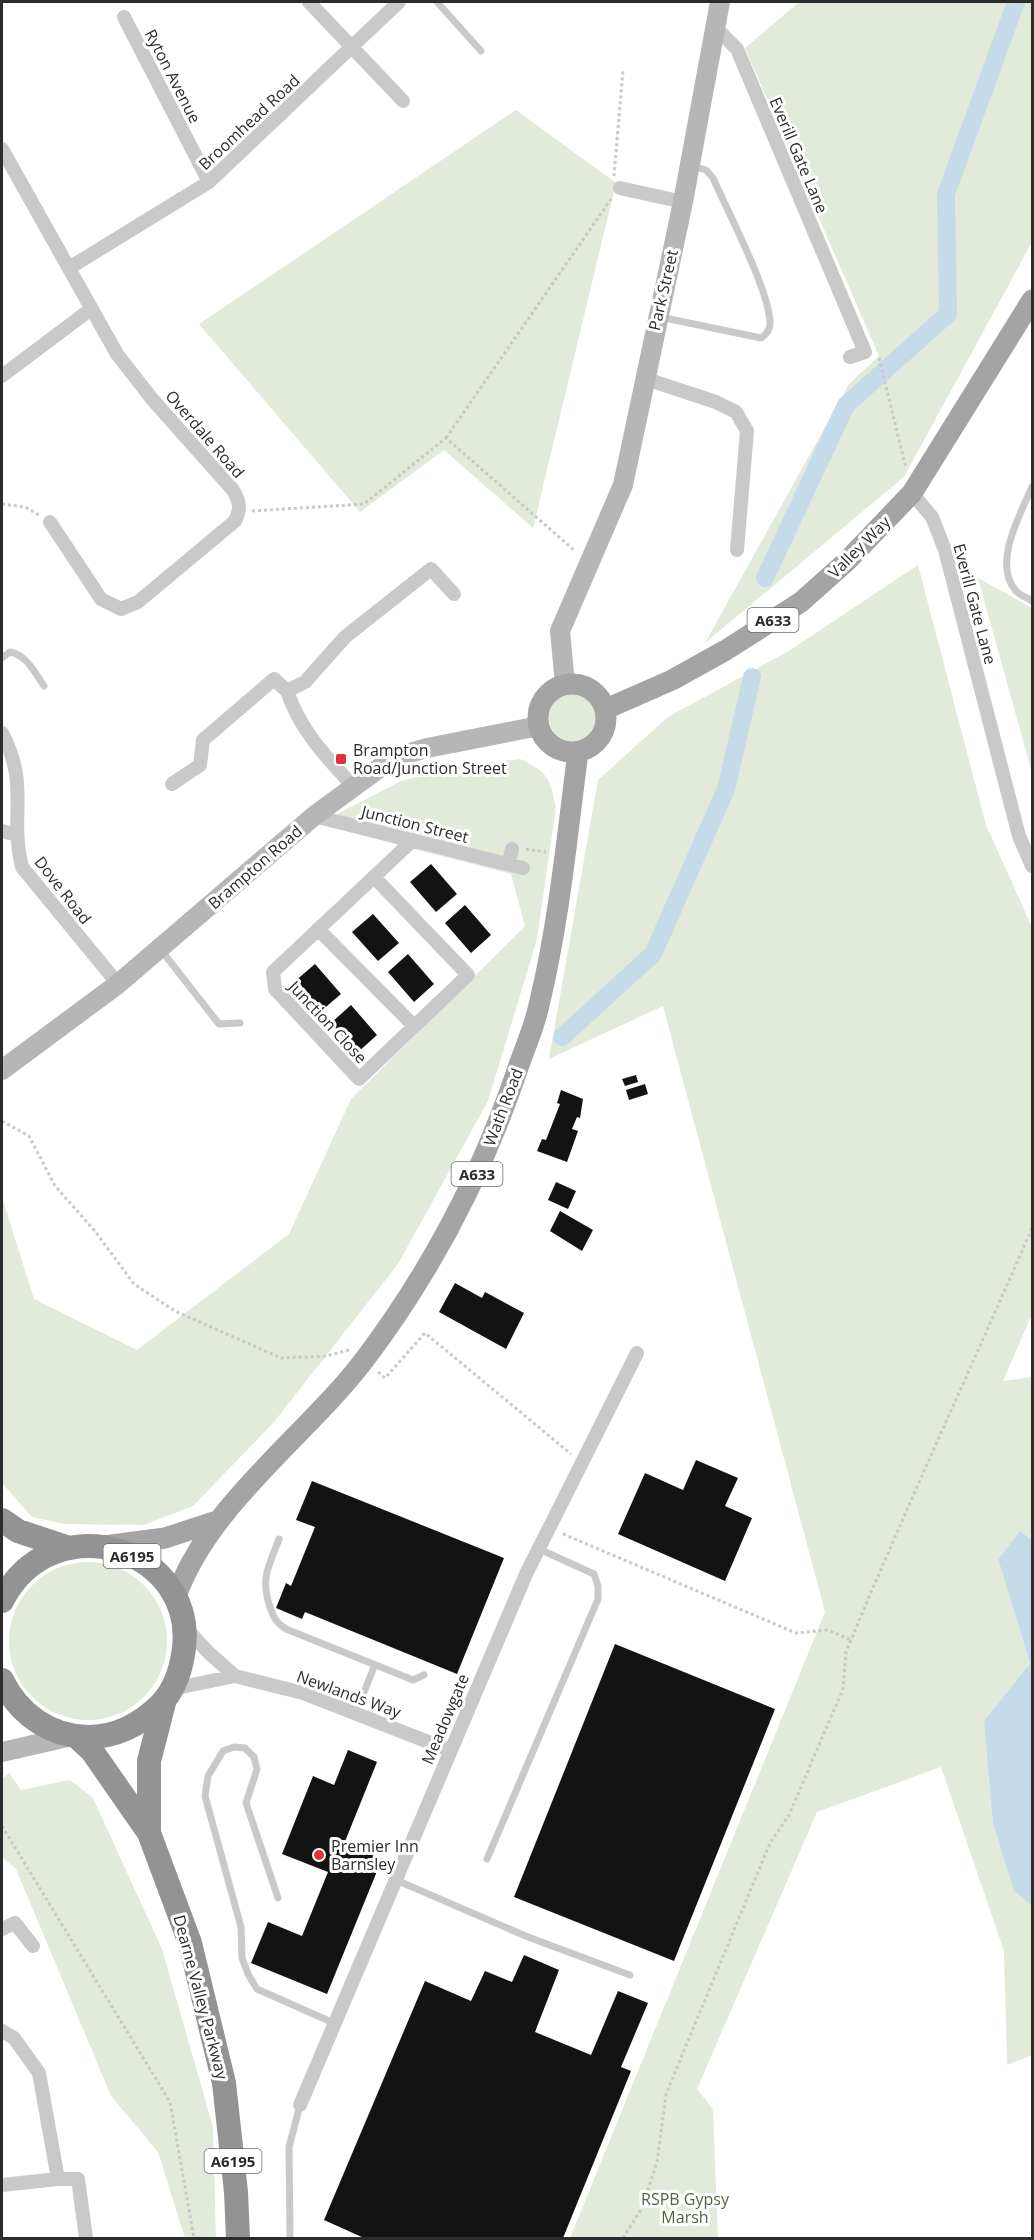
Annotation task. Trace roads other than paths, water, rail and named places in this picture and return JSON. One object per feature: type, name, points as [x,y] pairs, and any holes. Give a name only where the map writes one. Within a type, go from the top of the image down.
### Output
[{"type":"highway","name":"A6195","points":[[2,1521],[18,1531],[66,1547],[103,1546],[126,1552],[146,1564],[163,1580],[175,1599],[183,1625],[184,1647],[181,1669],[169,1694],[135,1725],[98,1737],[75,1736],[48,1728],[27,1714],[9,1696],[2,1680]]},
{"type":"highway","name":"A6195","points":[[2,1601],[9,1587],[24,1569],[44,1556],[66,1547]]},
{"type":"highway","name":"Dearne Valley Parkway","points":[[149,1833],[149,1761],[169,1694]]},
{"type":"highway","name":"Dearne Valley Parkway","points":[[75,1736],[92,1751],[149,1833],[190,1943],[224,2084],[236,2192],[238,2238]]},
{"type":"main road","name":"Valley Way","points":[[606,709],[672,680],[726,650],[801,602],[847,561],[912,493],[1032,300]]},
{"type":"main road","points":[[565,684],[586,686],[602,699],[606,709],[604,732],[598,741],[578,753],[558,750],[542,736],[539,726],[540,705],[555,688],[565,684]]},
{"type":"main road","name":"Wath Road","points":[[175,1599],[181,1581],[217,1521],[364,1361],[447,1230],[489,1148],[539,1007],[565,855],[578,753]]},
{"type":"main road","name":"Wath Road","points":[[103,1546],[165,1538],[217,1521]]},
{"type":"street","points":[[309,2],[403,101]]},
{"type":"street","name":"Broomhead Road","points":[[69,268],[209,182],[399,2]]},
{"type":"street","name":"Park Street","points":[[565,684],[560,631],[623,485],[643,378],[683,202],[717,29],[720,2]]},
{"type":"street","name":"Ryton Avenue","points":[[124,17],[209,182]]},
{"type":"street","name":"Everill Gate Lane","points":[[717,29],[737,49],[865,352],[850,357]]},
{"type":"street","name":"Overdale Road","points":[[2,148],[7,171],[135,378],[233,490],[239,500],[240,512],[235,521],[138,602],[121,609],[101,599],[50,522]]},
{"type":"street","points":[[620,188],[683,202]]},
{"type":"street","points":[[2,376],[91,309]]},
{"type":"street","points":[[643,378],[716,402],[736,412],[747,431],[737,550]]},
{"type":"street","name":"Everill Gate Lane","points":[[912,493],[932,517],[945,550],[1019,836],[1032,866]]},
{"type":"street","points":[[287,691],[305,682],[345,637],[431,569],[454,594]]},
{"type":"street","points":[[172,784],[200,765],[203,740],[274,679],[287,691],[292,706],[316,747],[353,786]]},
{"type":"street","name":"Brampton Road","points":[[2,1070],[118,984],[314,816],[396,757],[427,748],[539,726]]},
{"type":"street","name":"Dove Road","points":[[2,734],[11,751],[17,774],[20,797],[17,835],[22,867],[118,984]]},
{"type":"street","name":"Junction Street","points":[[314,816],[523,868]]},
{"type":"street","points":[[2,831],[17,835]]},
{"type":"street","name":"Junction Close","points":[[374,877],[468,975],[359,1079],[275,989],[273,972],[413,840]]},
{"type":"street","points":[[508,864],[512,849]]},
{"type":"street","points":[[318,929],[414,1026]]},
{"type":"street","name":"Meadowgate","points":[[300,2105],[336,2024],[449,1750],[548,1527],[637,1353]]},
{"type":"street","points":[[183,1625],[235,1676]]},
{"type":"street","points":[[169,1694],[235,1676]]},
{"type":"street","name":"Newlands Way","points":[[235,1676],[303,1693],[449,1750]]},
{"type":"street","points":[[2,1752],[75,1736]]},
{"type":"street","points":[[2,1929],[15,1923],[33,1946]]},
{"type":"street","points":[[2,2031],[14,2038],[39,2073],[58,2179]]},
{"type":"street","points":[[2,2185],[78,2179],[86,2238]]},
{"type":"lane","points":[[437,2],[482,51]]},
{"type":"lane","points":[[657,317],[761,338],[767,334],[770,326],[765,297],[713,178],[706,170],[690,165]]},
{"type":"lane","points":[[1032,487],[1010,545],[1006,571],[1016,592],[1032,601]]},
{"type":"lane","points":[[2,658],[10,652],[18,654],[24,658],[44,686]]},
{"type":"lane","points":[[160,948],[219,1024],[240,1023]]},
{"type":"lane","points":[[279,1539],[264,1577],[264,1590],[275,1622],[286,1629],[374,1666],[413,1680],[424,1675]]},
{"type":"lane","points":[[488,1859],[598,1599],[598,1586],[594,1574],[539,1549]]},
{"type":"lane","points":[[356,1712],[374,1666]]},
{"type":"lane","points":[[278,1898],[246,1803],[257,1769],[254,1757],[245,1748],[234,1747],[223,1751],[208,1776],[204,1796],[240,1927],[242,1958],[257,1989],[336,2024]]},
{"type":"lane","points":[[396,1880],[528,1936],[630,1975]]},
{"type":"lane","points":[[290,2238],[289,2147],[300,2105]]},
{"type":"water","points":[[1020,1531],[1032,1540],[1032,1906],[1014,1891],[993,1823],[984,1721],[1030,1663],[998,1559]]},
{"type":"waterway","points":[[765,578],[846,405],[948,314],[946,194],[1016,2]]},
{"type":"waterway","points":[[562,1037],[653,954],[726,789],[752,677]]},
{"type":"place","name":"Brampton Road/Junction Street","points":[[341,759]]},
{"type":"place","name":"Premier Inn Barnsley","points":[[319,1855]]},
{"type":"park label","name":"RSPB Gypsy Marsh","points":[[685,2208]]}]
